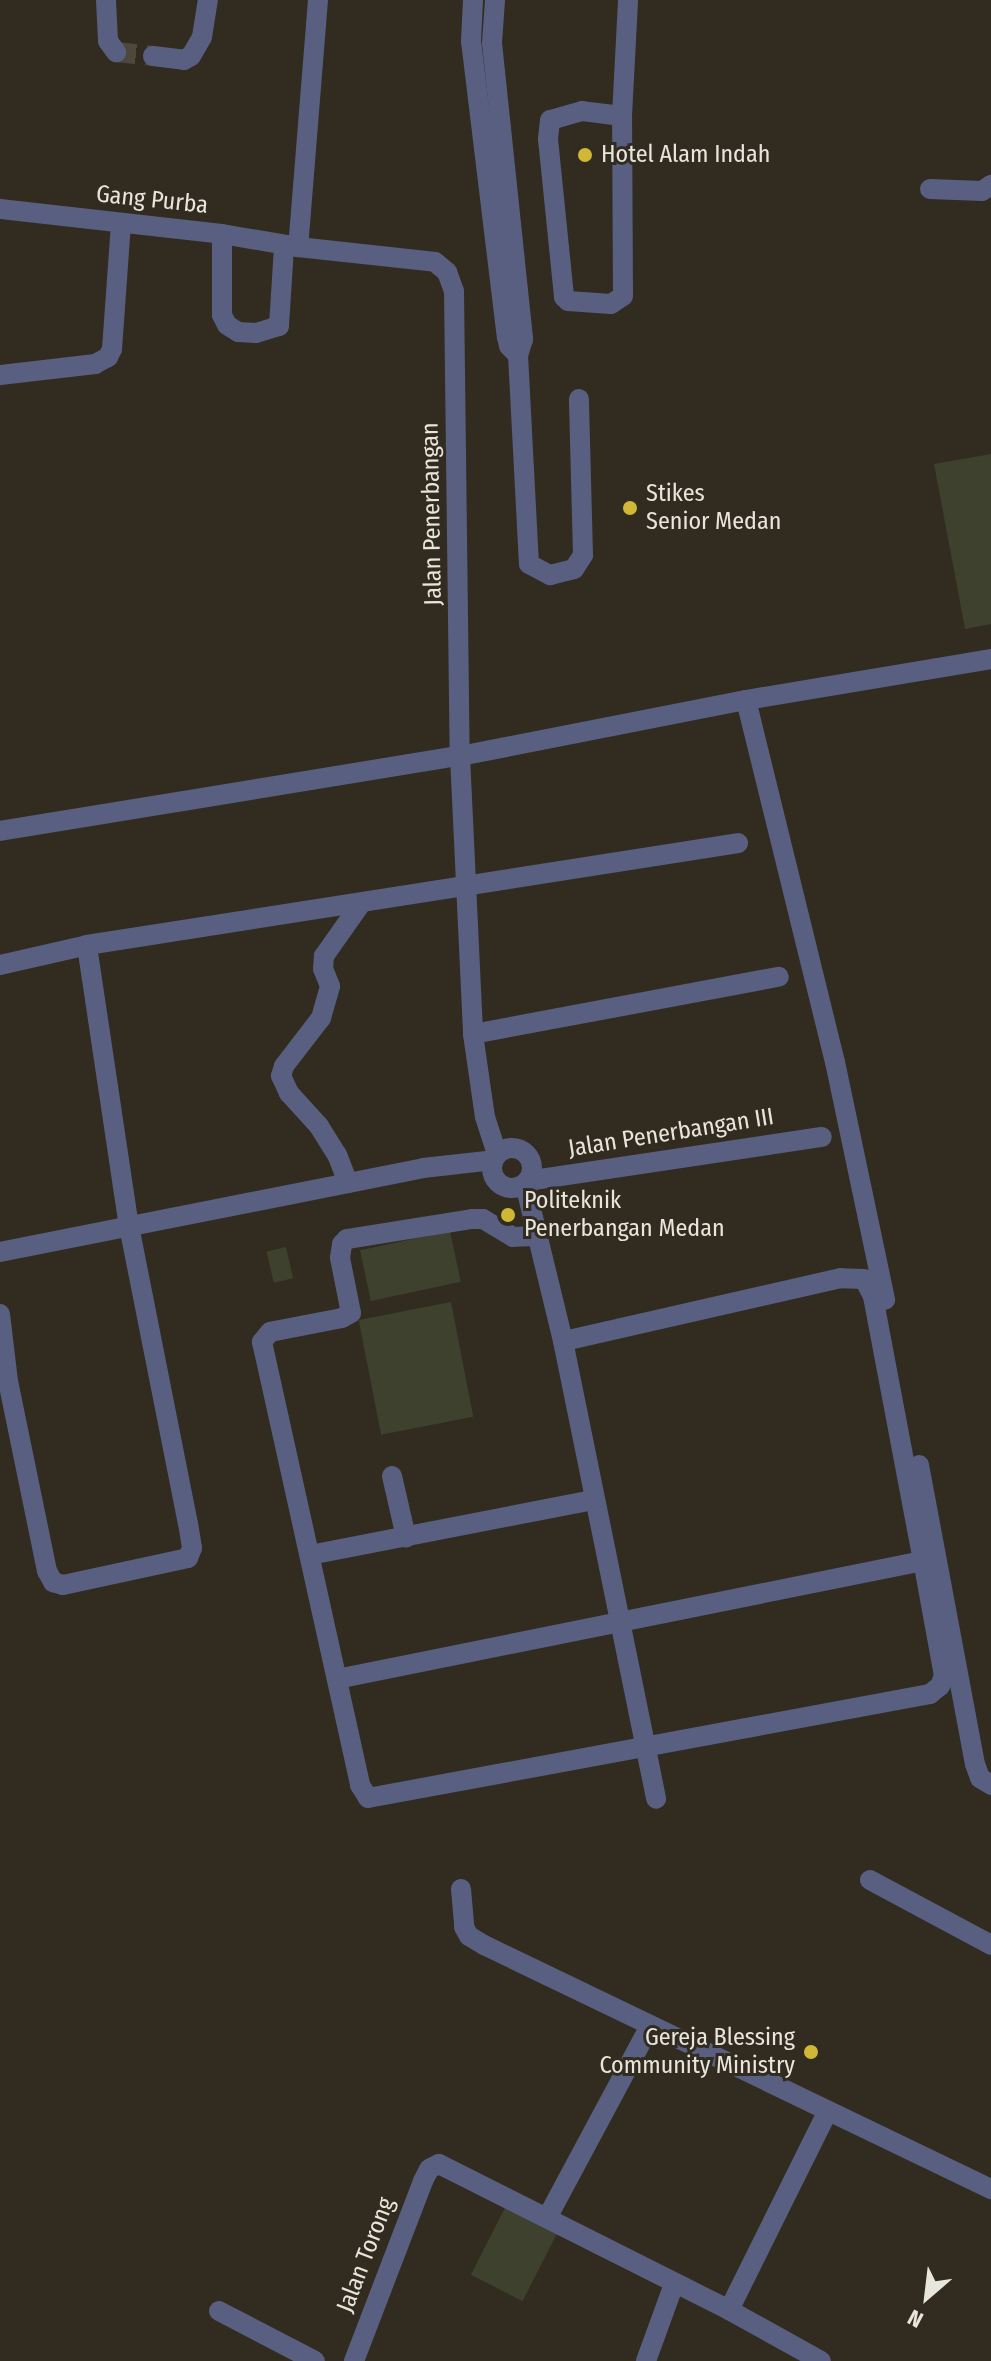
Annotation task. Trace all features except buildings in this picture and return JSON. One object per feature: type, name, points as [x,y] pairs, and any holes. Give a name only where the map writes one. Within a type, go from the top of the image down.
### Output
[{"type":"street","points":[[106,0],[108,41],[116,52]]},
{"type":"street","points":[[153,56],[184,60],[191,56],[202,37],[208,0]]},
{"type":"street","points":[[222,234],[222,315],[227,325],[238,332],[256,333],[279,326],[291,246],[318,0]]},
{"type":"street","points":[[473,0],[471,41],[507,337],[509,346],[518,355]]},
{"type":"street","points":[[495,0],[492,43],[523,339],[518,355],[529,564],[550,575],[574,569],[583,555],[579,399]]},
{"type":"street","points":[[622,116],[582,111],[550,120],[548,139],[564,297],[568,301],[611,304],[623,296],[622,116],[628,0]]},
{"type":"street","points":[[930,189],[982,191],[991,185]]},
{"type":"street","name":"Gang Purba","points":[[0,209],[222,234],[291,246]]},
{"type":"street","points":[[0,375],[95,364],[108,357],[112,349],[121,223]]},
{"type":"street","name":"Jalan Penerbangan","points":[[291,246],[435,262],[451,281],[455,335],[460,756],[469,888],[473,1034],[485,1117],[496,1157]]},
{"type":"street","points":[[0,831],[460,756],[746,700],[991,659]]},
{"type":"street","points":[[746,700],[835,1062],[934,1536],[975,1764],[980,1778],[991,1785]]},
{"type":"street","points":[[0,965],[87,945],[469,888],[738,843]]},
{"type":"street","points":[[348,1183],[337,1155],[319,1126],[289,1093],[281,1076],[284,1066],[321,1018],[330,986],[323,969],[324,956],[360,905]]},
{"type":"street","points":[[0,1314],[8,1381],[47,1571],[53,1582],[63,1585],[188,1558],[192,1548],[186,1511],[129,1227],[87,945]]},
{"type":"street","points":[[473,1034],[779,977]]},
{"type":"street","name":"Jalan Penerbangan III","points":[[526,1182],[822,1137]]},
{"type":"street","points":[[0,1252],[423,1168],[496,1157],[508,1148],[523,1152],[532,1166],[526,1182],[563,1341],[656,1799]]},
{"type":"street","points":[[496,1157],[494,1175],[500,1183],[514,1187],[526,1182]]},
{"type":"street","points":[[538,1236],[513,1237],[483,1219],[427,1224],[347,1239],[342,1244],[340,1258],[351,1313],[342,1318],[282,1328],[265,1336],[262,1342],[360,1785],[368,1798],[935,1692],[944,1676],[873,1296],[864,1279],[841,1278],[563,1341]]},
{"type":"street","points":[[392,1476],[406,1537]]},
{"type":"street","points":[[310,1555],[594,1500]]},
{"type":"street","points":[[337,1679],[620,1619],[923,1561]]},
{"type":"street","points":[[870,1880],[991,1945]]},
{"type":"street","points":[[461,1889],[464,1927],[474,1940],[827,2113],[991,2189]]},
{"type":"street","points":[[650,2026],[547,2218],[729,2310],[821,2361]]},
{"type":"street","points":[[729,2310],[827,2113]]},
{"type":"street","name":"Jalan Torong","points":[[354,2361],[429,2169],[442,2165],[547,2218]]},
{"type":"street","points":[[646,2361],[674,2284]]},
{"type":"street","points":[[219,2311],[315,2361]]},
{"type":"green space","points":[[991,454],[991,624],[965,629],[934,464]]},
{"type":"green space","points":[[450,1231],[461,1282],[371,1301],[360,1250]]},
{"type":"green space","points":[[286,1247],[293,1278],[274,1283],[267,1251]]},
{"type":"green space","points":[[451,1302],[473,1417],[381,1435],[359,1320]]},
{"type":"green space","points":[[509,2200],[561,2226],[523,2301],[471,2275]]},
{"type":"tunnel","points":[[116,52],[153,56]]},
{"type":"place","name":"Hotel Alam Indah","points":[[585,155]]},
{"type":"place","name":"Stikes Senior Medan","points":[[630,508]]},
{"type":"place","name":"Politeknik Penerbangan Medan","points":[[508,1215]]},
{"type":"place","name":"Gereja Blessing Community Ministry","points":[[811,2052]]}]
